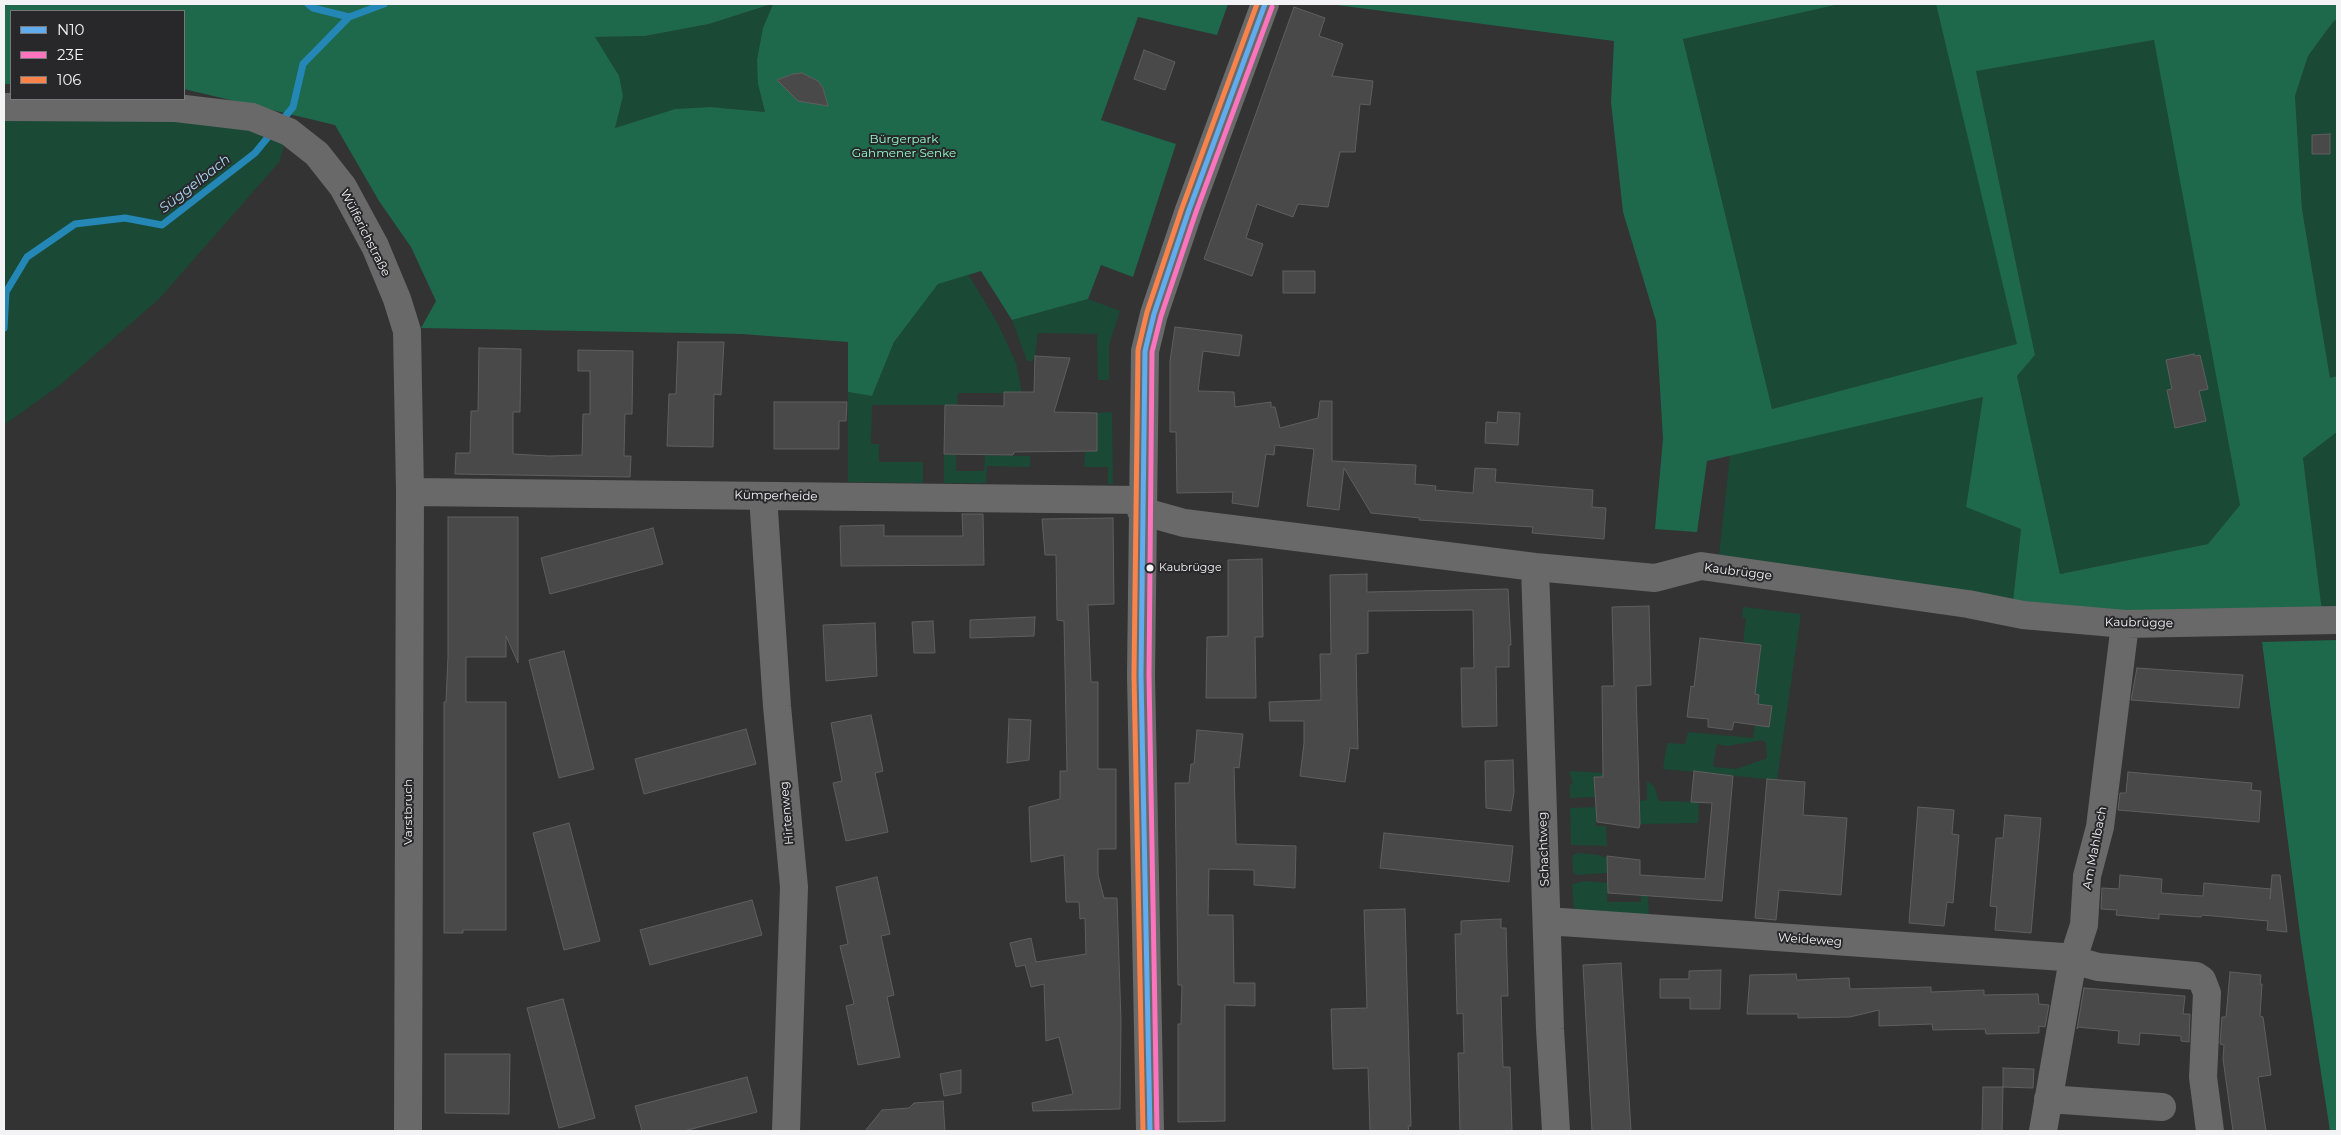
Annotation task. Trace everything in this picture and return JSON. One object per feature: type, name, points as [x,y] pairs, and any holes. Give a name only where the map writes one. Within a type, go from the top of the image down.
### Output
[{"type":"main road","points":[[1150,1131],[1141,675],[1143,387],[1147,342],[1189,210],[1265,4]]},
{"type":"street","name":"Wülferichstraße","points":[[4,107],[168,108],[252,117],[289,132],[317,154],[343,187],[374,246],[397,299],[407,331],[410,492]]},
{"type":"street","name":"Kümperheide","points":[[410,492],[763,496],[1142,505]]},
{"type":"street","name":"Varstbruch","points":[[408,1131],[410,492]]},
{"type":"street","name":"Hirtenweg","points":[[763,496],[777,706],[794,886],[786,1131]]},
{"type":"street","name":"Kaubrügge","points":[[1142,505],[1184,523],[1535,567],[1655,578],[1701,566],[1968,604],[2023,616],[2126,624],[2337,620]]},
{"type":"street","name":"Schachtweg","points":[[1535,567],[1556,1131]]},
{"type":"street","name":"Am Mahlbach","points":[[2043,1131],[2073,959],[2084,925],[2087,876],[2100,827],[2126,624]]},
{"type":"street","name":"Weideweg","points":[[1547,921],[2073,959],[2098,967],[2196,976],[2202,980],[2207,993],[2203,1077],[2210,1131]]},
{"type":"street","points":[[2048,1099],[2162,1106]]},
{"type":"green space","name":"Bürgerpark Gahmener Senke","points":[[4,4],[772,4],[709,24],[645,36],[595,37],[619,76],[623,96],[615,128],[675,109],[710,107],[765,112],[758,84],[757,60],[763,28],[773,4],[1228,4],[1217,35],[1138,17],[1101,120],[1176,144],[1133,277],[1101,265],[1088,299],[1012,320],[981,271],[938,284],[894,342],[872,396],[848,392],[848,342],[742,334],[421,328],[436,301],[411,247],[379,201],[335,125],[185,89],[185,10],[10,10],[10,84],[4,84]]},
{"type":"green space","points":[[773,4],[763,28],[758,84],[765,112],[710,107],[675,109],[615,128],[623,96],[595,37],[645,36],[709,24]]},
{"type":"green space","points":[[1329,4],[1840,4],[1683,39],[1772,409],[2017,344],[1936,4],[2337,4],[2337,19],[2308,56],[2295,96],[2302,209],[2330,378],[2337,376],[2337,432],[2303,458],[2322,611],[2113,619],[2013,601],[2021,529],[1966,507],[1983,397],[1707,461],[1697,532],[1655,529],[1663,439],[1656,321],[1623,212],[1611,102],[1614,41]],"holes":[[[2154,40],[2240,505],[2208,544],[2060,574],[2017,376],[2035,355],[1976,71]]]},
{"type":"green space","points":[[1840,4],[1936,4],[2018,345],[1772,409],[1683,39]]},
{"type":"green space","points":[[2337,19],[2337,376],[2330,378],[2302,209],[2295,96],[2308,56]]},
{"type":"green space","points":[[2155,40],[2240,505],[2208,544],[2060,574],[2017,376],[2035,355],[1976,70]]},
{"type":"green space","points":[[4,109],[248,124],[285,141],[280,161],[159,299],[60,385],[4,425]]},
{"type":"green space","points":[[968,274],[997,322],[1016,363],[1022,393],[958,393],[957,405],[872,405],[871,444],[879,444],[879,462],[923,462],[923,483],[848,482],[848,392],[872,396],[894,342],[938,284]]},
{"type":"green space","points":[[1088,299],[1120,311],[1109,345],[1109,380],[1098,380],[1097,334],[1038,333],[1035,356],[1032,361],[1027,361],[1012,320]]},
{"type":"green space","points":[[1983,397],[1966,506],[2021,529],[2013,601],[1719,555],[1730,455]]},
{"type":"green space","points":[[1112,412],[1113,484],[1108,484],[1108,467],[1084,467],[1085,451],[1097,451],[1097,413]]},
{"type":"green space","points":[[2337,432],[2337,610],[2322,611],[2303,458]]},
{"type":"green space","points":[[944,454],[956,455],[956,471],[984,471],[985,455],[1030,456],[1030,467],[987,466],[986,483],[944,483]]},
{"type":"green space","points":[[1743,607],[1801,614],[1777,780],[1663,769],[1667,743],[1685,744],[1688,732],[1753,738],[1755,725],[1769,727],[1772,706],[1758,704],[1759,695],[1755,694],[1761,645],[1743,643],[1746,618],[1742,617]],"holes":[[[1762,740],[1766,743],[1767,757],[1765,759],[1736,769],[1715,767],[1713,764],[1717,744],[1727,746]]]},
{"type":"green space","points":[[2337,640],[2337,1131],[2330,1131],[2301,942],[2262,642]]},
{"type":"green space","points":[[1569,771],[1627,774],[1628,776],[1594,777],[1595,797],[1570,798],[1570,785],[1573,784]]},
{"type":"green space","points":[[1647,781],[1654,786],[1659,801],[1699,802],[1698,823],[1640,824],[1639,801],[1647,800]]},
{"type":"green space","points":[[1596,807],[1596,826],[1606,826],[1607,846],[1571,845],[1570,808]]},
{"type":"green space","points":[[1577,853],[1607,858],[1607,873],[1576,875],[1573,872],[1572,856]]},
{"type":"green space","points":[[1640,878],[1647,878],[1649,915],[1582,914],[1574,908],[1572,884],[1585,881],[1608,883],[1607,902],[1641,902]]},
{"type":"building","points":[[1294,7],[1325,18],[1319,36],[1343,44],[1332,76],[1373,81],[1370,105],[1360,104],[1355,152],[1340,152],[1328,207],[1298,204],[1293,217],[1257,204],[1246,238],[1263,244],[1252,276],[1204,259]]},
{"type":"building","points":[[1144,50],[1175,62],[1165,90],[1134,79]]},
{"type":"building","points":[[802,73],[818,81],[823,88],[828,106],[798,101],[777,80]]},
{"type":"building","points":[[2330,134],[2330,154],[2312,154],[2312,135]]},
{"type":"building","points":[[1283,271],[1315,271],[1315,293],[1283,293]]},
{"type":"building","points":[[1175,327],[1242,335],[1239,356],[1203,351],[1198,391],[1234,392],[1235,407],[1271,402],[1271,407],[1275,407],[1280,428],[1318,418],[1320,401],[1332,401],[1332,461],[1416,465],[1415,484],[1436,486],[1435,490],[1473,493],[1475,468],[1496,469],[1495,482],[1593,490],[1592,507],[1606,508],[1604,539],[1532,533],[1533,527],[1419,520],[1420,518],[1371,513],[1344,468],[1339,510],[1307,506],[1314,449],[1275,445],[1274,455],[1266,454],[1258,507],[1232,503],[1233,492],[1177,493],[1176,432],[1170,432],[1170,361]]},
{"type":"building","points":[[678,342],[724,342],[721,395],[714,394],[713,447],[667,446],[669,394],[676,394]]},
{"type":"building","points":[[479,348],[521,349],[520,412],[513,412],[513,454],[549,456],[582,455],[583,414],[590,414],[590,371],[578,371],[578,350],[633,351],[632,414],[625,414],[624,456],[631,456],[630,477],[455,474],[456,453],[470,453],[471,411],[478,411]]},
{"type":"building","points":[[2194,354],[2195,356],[2200,355],[2208,389],[2199,391],[2206,421],[2175,428],[2167,390],[2172,389],[2166,360]]},
{"type":"building","points":[[1035,356],[1070,358],[1054,412],[1097,413],[1097,451],[1014,452],[1013,455],[944,454],[945,405],[1004,406],[1004,392],[1034,392]]},
{"type":"building","points":[[774,402],[847,402],[846,421],[839,421],[839,449],[774,449]]},
{"type":"building","points":[[1498,412],[1520,413],[1518,445],[1485,443],[1486,422],[1497,423]]},
{"type":"building","points":[[962,514],[983,514],[984,565],[841,566],[840,526],[884,525],[884,536],[963,536]]},
{"type":"building","points":[[448,517],[518,517],[518,663],[506,636],[506,657],[466,657],[466,702],[506,702],[506,930],[463,930],[463,933],[444,933],[444,702],[446,702],[448,657]]},
{"type":"building","points":[[1113,518],[1114,604],[1088,605],[1091,682],[1098,682],[1098,769],[1116,769],[1116,849],[1098,849],[1098,875],[1104,898],[1117,898],[1121,1022],[1120,1109],[1033,1111],[1032,1103],[1073,1094],[1059,1037],[1046,1041],[1044,984],[1031,987],[1025,965],[1016,967],[1010,943],[1031,938],[1036,962],[1086,954],[1085,918],[1080,919],[1079,902],[1066,902],[1064,855],[1031,862],[1029,807],[1060,799],[1060,771],[1067,771],[1064,621],[1057,620],[1056,555],[1045,555],[1042,519]]},
{"type":"building","points":[[653,528],[663,564],[550,594],[541,558]]},
{"type":"building","points":[[1262,559],[1263,637],[1255,637],[1256,698],[1206,698],[1207,637],[1228,636],[1228,560]]},
{"type":"building","points":[[1367,574],[1367,592],[1508,589],[1511,645],[1509,645],[1509,667],[1496,667],[1497,726],[1462,727],[1461,668],[1474,668],[1473,610],[1368,611],[1368,653],[1356,654],[1358,749],[1350,748],[1345,782],[1300,776],[1304,743],[1304,721],[1270,721],[1269,702],[1321,700],[1320,654],[1331,654],[1330,575]]},
{"type":"building","points":[[1649,606],[1651,685],[1636,686],[1639,828],[1597,822],[1594,777],[1603,777],[1602,686],[1614,686],[1612,607]]},
{"type":"building","points":[[1035,617],[1034,636],[970,638],[970,620]]},
{"type":"building","points":[[933,621],[935,653],[914,653],[912,622]]},
{"type":"building","points":[[875,623],[877,676],[826,681],[823,625]]},
{"type":"building","points":[[1700,638],[1761,645],[1755,694],[1759,695],[1758,704],[1772,706],[1769,727],[1734,722],[1732,730],[1708,727],[1708,719],[1687,717],[1691,686],[1694,687]]},
{"type":"building","points":[[564,651],[594,769],[559,778],[529,660]]},
{"type":"building","points":[[2137,668],[2243,675],[2239,708],[2131,700]]},
{"type":"building","points":[[871,715],[883,771],[875,773],[888,832],[846,841],[833,783],[842,781],[831,723]]},
{"type":"building","points":[[1009,719],[1031,720],[1029,760],[1007,763]]},
{"type":"building","points":[[746,729],[756,764],[644,794],[635,759]]},
{"type":"building","points":[[1197,730],[1243,734],[1239,768],[1234,767],[1236,844],[1296,846],[1295,888],[1254,885],[1254,870],[1209,869],[1208,915],[1233,915],[1234,983],[1255,983],[1255,1006],[1225,1005],[1225,1121],[1178,1122],[1178,1024],[1181,1024],[1182,985],[1178,985],[1175,783],[1189,783],[1191,764],[1194,764]]},
{"type":"building","points":[[1513,760],[1514,792],[1511,811],[1486,808],[1485,761]]},
{"type":"building","points":[[1694,771],[1733,776],[1722,901],[1608,893],[1607,856],[1640,860],[1640,875],[1705,879],[1712,803],[1691,802]]},
{"type":"building","points":[[2128,772],[2252,783],[2251,790],[2261,791],[2259,822],[2118,810],[2120,793],[2126,793]]},
{"type":"building","points":[[1767,779],[1805,782],[1803,815],[1847,818],[1841,895],[1779,890],[1776,920],[1755,918]]},
{"type":"building","points":[[1918,807],[1954,810],[1952,834],[1959,835],[1953,903],[1947,902],[1944,926],[1909,923]]},
{"type":"building","points":[[2005,815],[2041,818],[2031,933],[1995,930],[1997,907],[1990,906],[1996,838],[2003,838]]},
{"type":"building","points":[[569,823],[600,941],[564,950],[533,833]]},
{"type":"building","points":[[1384,833],[1513,846],[1509,882],[1380,868]]},
{"type":"building","points":[[2120,875],[2162,879],[2161,893],[2203,896],[2204,883],[2271,889],[2272,875],[2280,875],[2287,932],[2267,930],[2268,921],[2202,915],[2201,917],[2159,914],[2159,919],[2116,915],[2117,910],[2101,909],[2102,888],[2119,889]]},
{"type":"building","points":[[877,877],[890,934],[881,936],[894,995],[887,997],[900,1057],[858,1065],[846,1006],[854,1004],[840,946],[848,944],[836,887]]},
{"type":"building","points":[[752,900],[762,935],[650,965],[640,930]]},
{"type":"building","points":[[1405,909],[1411,1126],[1408,1126],[1409,1131],[1370,1131],[1368,1068],[1333,1069],[1331,1009],[1367,1008],[1364,910]]},
{"type":"building","points":[[1501,919],[1501,928],[1506,928],[1508,996],[1501,996],[1503,1067],[1510,1067],[1512,1131],[1460,1131],[1458,1053],[1464,1053],[1463,1013],[1457,1014],[1455,934],[1461,934],[1461,921]]},
{"type":"building","points":[[1621,963],[1631,1131],[1592,1131],[1583,965]]},
{"type":"building","points":[[1721,970],[1720,1009],[1690,1009],[1690,998],[1660,998],[1660,979],[1689,979],[1689,971]]},
{"type":"building","points":[[2230,972],[2261,975],[2260,1016],[2263,1017],[2271,1075],[2258,1077],[2266,1131],[2233,1131],[2223,1059],[2224,1045],[2220,1044],[2222,1017],[2226,1017]]},
{"type":"building","points":[[1796,974],[1797,980],[1849,978],[1850,989],[1931,987],[1931,992],[1984,990],[1984,995],[2038,994],[2039,1004],[2049,1005],[2045,1027],[2039,1026],[2039,1033],[1986,1034],[1985,1029],[1933,1030],[1932,1024],[1879,1026],[1879,1010],[1850,1017],[1798,1018],[1798,1014],[1747,1014],[1750,975]]},
{"type":"building","points":[[2084,988],[2185,996],[2183,1014],[2190,1014],[2189,1042],[2181,1041],[2181,1036],[2140,1033],[2139,1045],[2118,1043],[2119,1031],[2078,1027],[2077,1029]]},
{"type":"building","points":[[563,999],[595,1118],[559,1128],[527,1008]]},
{"type":"building","points":[[445,1054],[510,1054],[509,1114],[445,1113]]},
{"type":"building","points":[[2003,1068],[2034,1069],[2033,1088],[2003,1087]]},
{"type":"building","points":[[961,1070],[961,1093],[944,1096],[940,1074]]},
{"type":"building","points":[[747,1077],[757,1112],[684,1131],[642,1131],[635,1106]]},
{"type":"building","points":[[1983,1087],[2003,1087],[2002,1131],[1982,1131]]},
{"type":"building","points":[[943,1101],[945,1131],[865,1131],[882,1110],[909,1108],[914,1103]]},
{"type":"waterway","points":[[308,4],[313,8],[349,17]]},
{"type":"waterway","name":"Süggelbach","points":[[280,123],[293,107],[303,64],[349,17],[384,4]]},
{"type":"waterway","name":"Süggelbach","points":[[4,328],[6,292],[27,257],[75,224],[125,218],[162,225],[255,153],[273,131]]},
{"type":"transit line","name":"106","points":[[1143,1131],[1134,675],[1138,350],[1147,312],[1182,208],[1257,4]]},
{"type":"transit line","name":"N10","points":[[1150,1131],[1141,675],[1145,351],[1154,314],[1189,210],[1265,4]]},
{"type":"transit line","name":"23E","points":[[1157,1131],[1149,675],[1152,352],[1161,316],[1196,212],[1272,7]]},
{"type":"place","name":"Kaubrügge","points":[[1150,568]]}]
